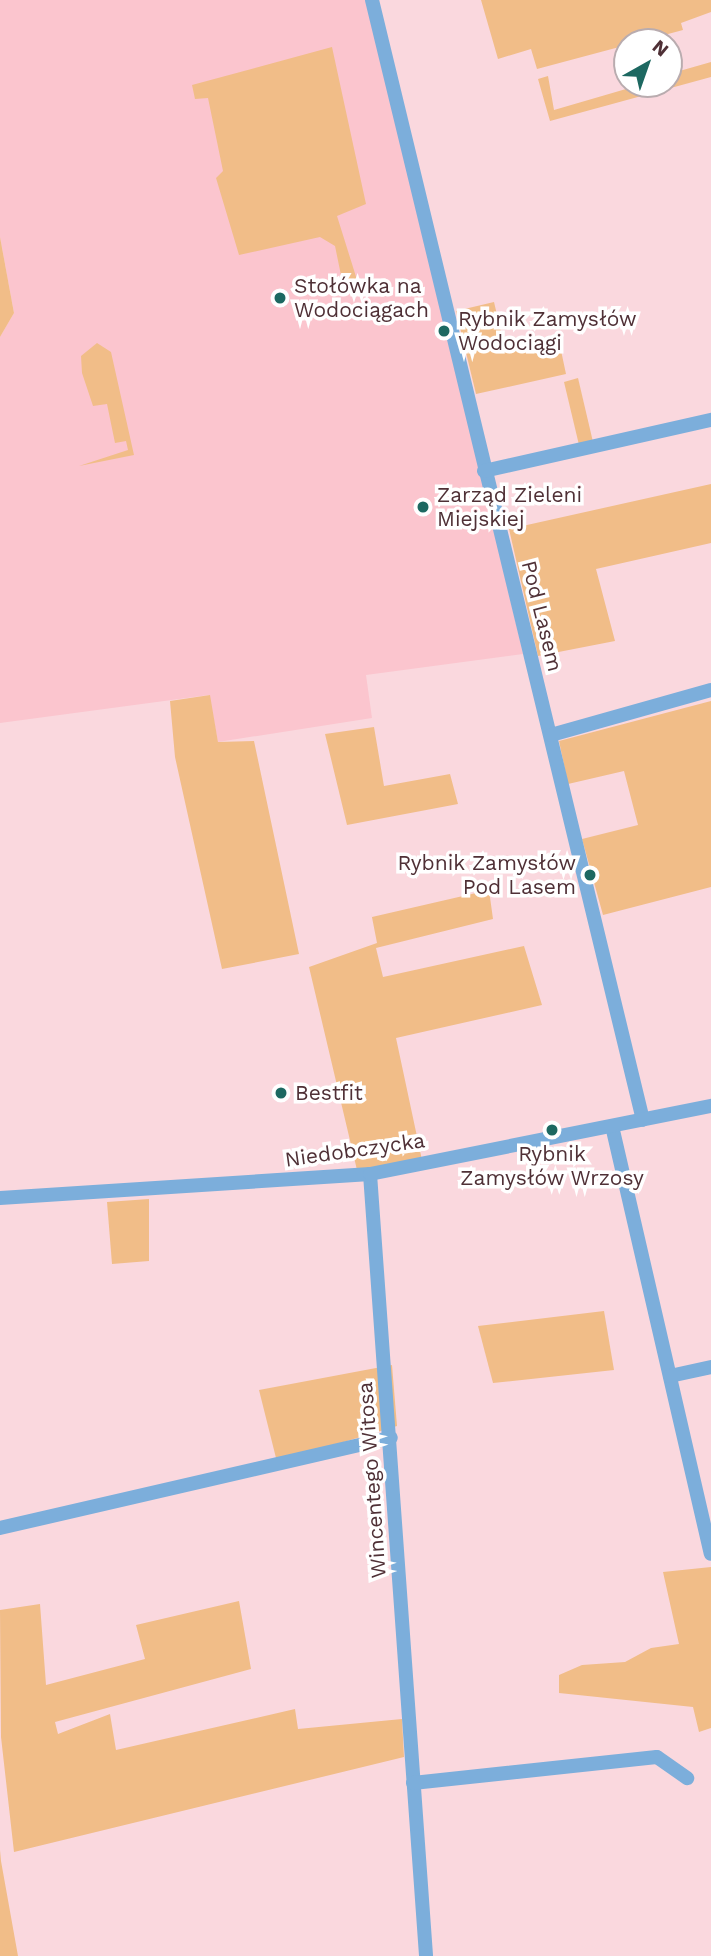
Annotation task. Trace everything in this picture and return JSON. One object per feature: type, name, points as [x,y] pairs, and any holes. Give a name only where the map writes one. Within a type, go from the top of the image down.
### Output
[{"type":"street","name":"Pod Lasem","points":[[372,0],[643,1120]]},
{"type":"street","points":[[484,471],[711,420]]},
{"type":"street","points":[[551,735],[711,690]]},
{"type":"street","name":"Niedobczycka","points":[[0,1198],[370,1174],[711,1106]]},
{"type":"street","points":[[612,1126],[711,1554]]},
{"type":"street","name":"Wincentego Witosa","points":[[370,1174],[426,1956]]},
{"type":"street","points":[[670,1376],[711,1367]]},
{"type":"street","points":[[0,1528],[391,1438]]},
{"type":"street","points":[[413,1783],[657,1757],[687,1778]]},
{"type":"shaded area","points":[[0,0],[371,0],[523,654],[366,675],[372,718],[218,742],[209,695],[0,723],[0,337],[14,313],[0,237]]},
{"type":"shaded area","points":[[481,0],[711,0],[711,12],[681,23],[682,28],[613,28],[613,49],[537,69],[531,49],[498,59]]},
{"type":"shaded area","points":[[332,47],[366,204],[337,216],[358,283],[343,285],[335,246],[320,237],[239,255],[216,178],[223,171],[208,98],[195,99],[192,85]]},
{"type":"shaded area","points":[[711,62],[711,77],[683,85],[683,70]]},
{"type":"shaded area","points":[[548,76],[554,110],[613,93],[613,98],[634,98],[550,121],[538,79]]},
{"type":"shaded area","points":[[0,237],[14,313],[0,337]]},
{"type":"shaded area","points":[[494,302],[506,353],[559,341],[566,374],[476,394],[456,311]]},
{"type":"shaded area","points":[[97,343],[111,352],[134,455],[79,466],[128,450],[126,441],[115,443],[107,404],[93,406],[82,373],[81,356]]},
{"type":"shaded area","points":[[578,378],[593,442],[579,445],[564,382]]},
{"type":"shaded area","points":[[711,484],[711,543],[596,569],[615,641],[538,656],[509,529]]},
{"type":"shaded area","points":[[210,695],[218,742],[254,741],[299,954],[222,969],[175,757],[170,701]]},
{"type":"shaded area","points":[[711,701],[711,887],[603,915],[582,839],[638,825],[624,771],[568,784],[559,741]]},
{"type":"shaded area","points":[[374,727],[384,786],[450,774],[458,804],[347,825],[325,734]]},
{"type":"shaded area","points":[[489,890],[493,919],[376,948],[383,977],[524,946],[542,1005],[396,1038],[422,1160],[357,1170],[309,967],[377,943],[370,907],[372,917]]},
{"type":"shaded area","points":[[149,1199],[149,1261],[112,1264],[107,1202]]},
{"type":"shaded area","points":[[604,1311],[614,1370],[493,1383],[478,1326]]},
{"type":"shaded area","points":[[392,1365],[397,1426],[277,1462],[259,1390]]},
{"type":"shaded area","points":[[711,1567],[711,1728],[699,1732],[693,1707],[559,1693],[559,1675],[582,1665],[625,1662],[651,1648],[679,1644],[663,1572]]},
{"type":"shaded area","points":[[239,1601],[251,1669],[55,1722],[58,1734],[110,1714],[116,1750],[295,1709],[298,1729],[402,1719],[404,1757],[14,1852],[1,1737],[0,1610],[40,1604],[46,1685],[145,1659],[136,1625]]},
{"type":"shaded area","points":[[0,1850],[1,1861],[18,1956],[0,1956]]},
{"type":"place","name":"Stołówka na Wodociągach","points":[[280,298]]},
{"type":"place","name":"Rybnik Zamysłów Wodociągi","points":[[444,331]]},
{"type":"place","name":"Zarząd Zieleni Miejskiej","points":[[423,507]]},
{"type":"place","name":"Rybnik Zamysłów Pod Lasem","points":[[590,875]]},
{"type":"place","name":"Bestfit","points":[[281,1093]]},
{"type":"place","name":"Rybnik Zamysłów Wrzosy","points":[[552,1130]]}]
